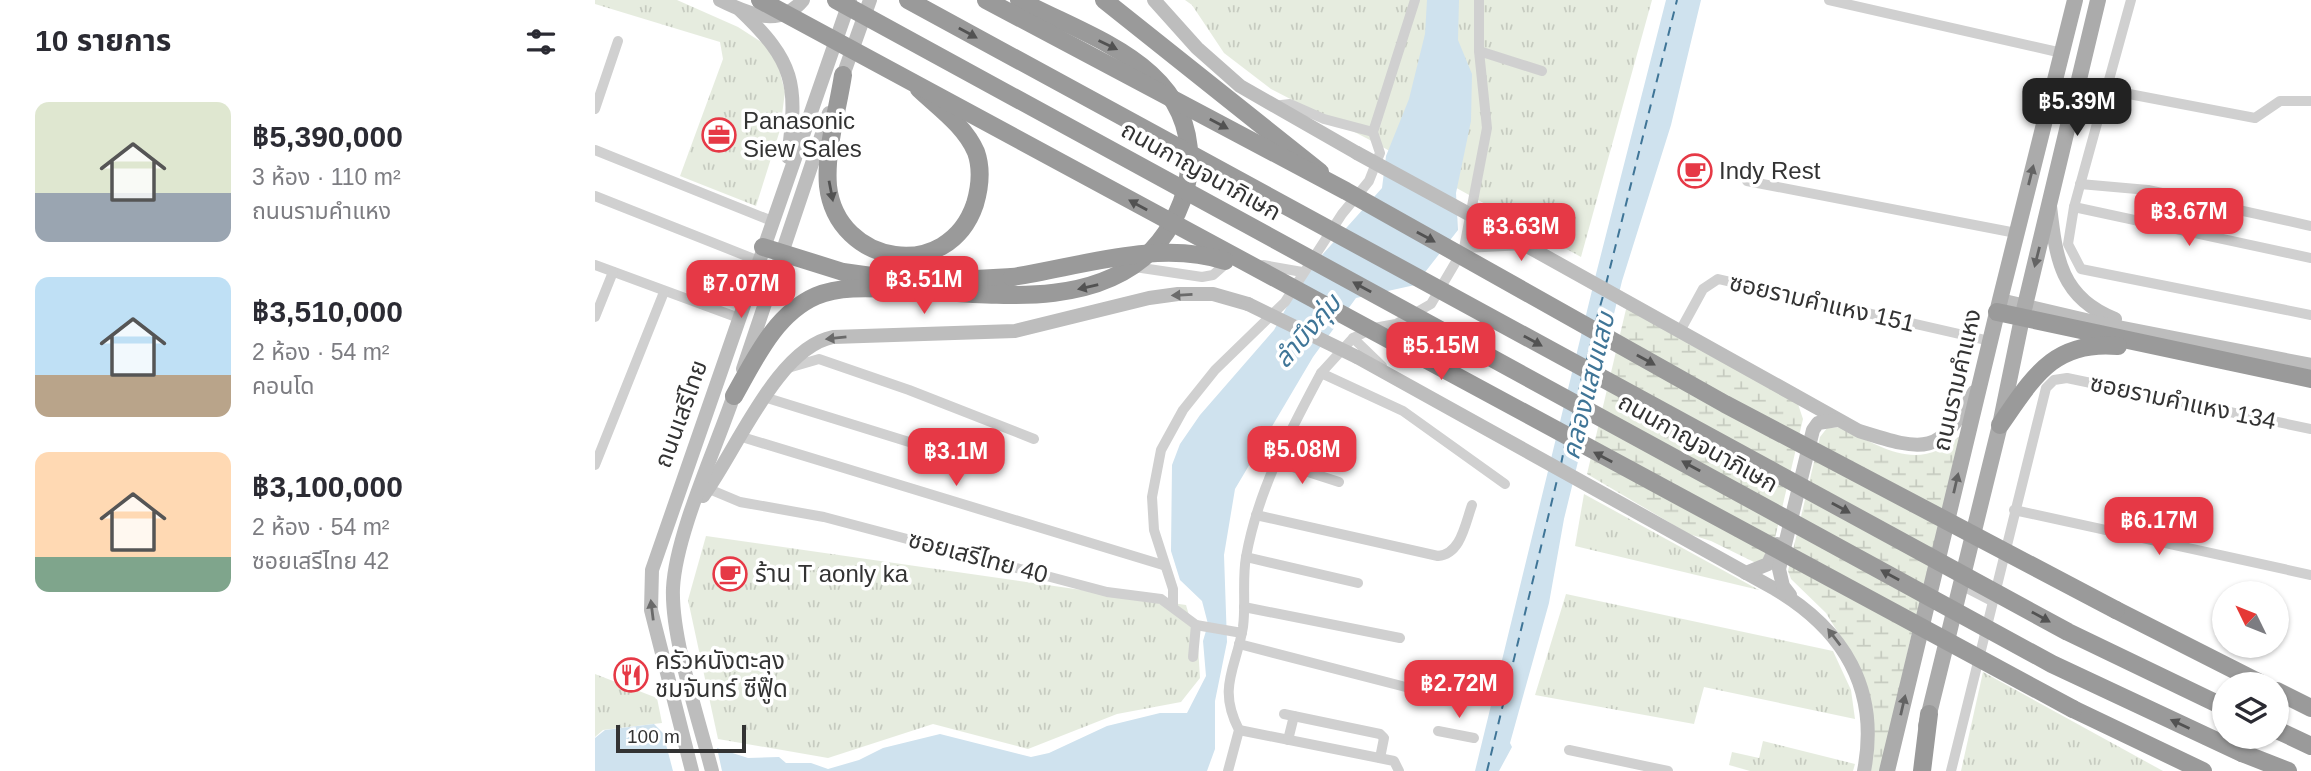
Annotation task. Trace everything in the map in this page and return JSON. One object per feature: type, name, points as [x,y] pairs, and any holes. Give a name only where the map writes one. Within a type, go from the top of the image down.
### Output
[{"type":"highway","points":[[760,0],[2073,709],[2203,771]]},
{"type":"highway","name":"ถนนกาญจนาภิเษก","points":[[836,0],[2053,664],[2242,753],[2288,771]]},
{"type":"highway","name":"ถนนกาญจนาภิเษก","points":[[908,0],[2068,632],[2212,702]]},
{"type":"highway","points":[[986,0],[1346,191],[1725,404],[2238,672]]},
{"type":"highway","points":[[734,396],[781,320],[818,295],[843,289],[880,288],[1053,293],[1091,288],[1135,267],[1160,242],[1179,210],[1188,176],[1190,154],[1181,114],[1172,95],[1151,72],[1125,53],[1019,0]]},
{"type":"highway","points":[[1104,0],[1346,191]]},
{"type":"highway","points":[[843,75],[828,184],[835,209],[845,226],[874,251],[897,256],[915,256],[935,251],[952,241],[971,214],[979,191],[980,171],[976,153],[955,122],[911,81]]},
{"type":"highway","points":[[761,254],[781,255],[843,272],[925,281]]},
{"type":"highway","points":[[880,288],[925,281],[1012,277],[1133,257],[1204,254],[1284,284]]},
{"type":"highway","points":[[1998,306],[2163,350],[2311,379]]},
{"type":"highway","points":[[2000,425],[2037,374],[2065,353],[2091,346],[2163,350]]},
{"type":"highway","points":[[2289,697],[2311,705]]},
{"type":"highway","points":[[1922,771],[1929,714]]},
{"type":"highway","points":[[2289,736],[2311,746]]},
{"type":"highway","points":[[2127,737],[2171,771]]},
{"type":"main road","points":[[720,0],[740,10],[777,18],[791,12],[803,0]]},
{"type":"main road","name":"ถนนเสรีไทย","points":[[692,771],[655,631],[650,590],[658,547],[851,0]]},
{"type":"main road","name":"ถนนเสรีไทย","points":[[712,771],[673,604],[677,563],[693,509],[870,0]]},
{"type":"main road","points":[[1154,0],[1218,68],[1273,106],[1560,263],[1838,420],[1905,446],[1922,446],[1943,439],[1957,423],[1980,382]]},
{"type":"main road","name":"ถนนรามคำแหง","points":[[1887,771],[1998,306],[2075,0]]},
{"type":"main road","name":"ถนนรามคำแหง","points":[[1913,771],[2000,425],[2023,311],[2098,0]]},
{"type":"main road","points":[[740,10],[771,39],[792,83],[795,101],[785,187]]},
{"type":"main road","points":[[2050,205],[2057,256],[2075,293],[2095,312],[2139,329]]},
{"type":"main road","points":[[693,509],[709,489],[783,369],[806,347],[833,337],[1015,331],[1149,298],[1178,294],[1213,294],[1248,304],[1357,357],[1795,601],[1828,629],[1855,671],[1863,694],[1867,722],[1868,746],[1864,771]]},
{"type":"main road","points":[[2023,311],[2139,329],[2311,365]]},
{"type":"main road","points":[[1746,573],[1761,569],[1773,557],[1807,428],[1807,415],[1801,400]]},
{"type":"main road","points":[[1795,601],[1783,586],[1779,569],[1813,430],[1818,423],[1838,420]]},
{"type":"street","points":[[1173,606],[1173,589],[1163,565],[1154,530],[1152,497],[1154,475],[1171,429],[1215,370],[1285,302],[1302,272],[1373,174],[1380,153],[1373,132],[1415,0]]},
{"type":"street","points":[[1228,771],[1239,730],[1227,699],[1231,664],[1239,644],[1237,632],[1244,607],[1246,557],[1274,461],[1321,373],[1353,338],[1374,328],[1396,324],[1431,304],[1464,247],[1487,128],[1479,51],[1479,0]]},
{"type":"street","points":[[1829,0],[2062,53]]},
{"type":"street","points":[[2131,0],[2074,207],[2068,244],[2081,269],[2311,315]]},
{"type":"street","points":[[595,109],[618,41]]},
{"type":"street","points":[[1479,51],[1542,71]]},
{"type":"street","points":[[2108,90],[2255,118],[2280,101],[2311,100]]},
{"type":"street","points":[[1273,106],[1290,104],[1324,119],[1373,132]]},
{"type":"street","points":[[595,150],[772,221]]},
{"type":"street","points":[[1747,181],[2016,233]]},
{"type":"street","points":[[2080,184],[2148,190],[2311,226]]},
{"type":"street","points":[[595,196],[761,254]]},
{"type":"street","points":[[2074,207],[2311,258]]},
{"type":"street","points":[[1464,247],[1526,245]]},
{"type":"street","points":[[1135,267],[1202,276],[1213,275],[1234,257],[1244,257],[1269,267],[1302,272]]},
{"type":"street","points":[[595,265],[739,318]]},
{"type":"street","points":[[595,317],[613,272]]},
{"type":"street","name":"ซอยรามคำแหง 151","points":[[1680,331],[1703,289],[1718,279],[1990,341]]},
{"type":"street","points":[[595,465],[664,292]]},
{"type":"street","points":[[1353,338],[1393,377]]},
{"type":"street","points":[[783,369],[819,359],[909,390],[1034,439]]},
{"type":"street","points":[[1321,373],[1403,411],[1505,484]]},
{"type":"street","name":"ซอยรามคำแหง 134","points":[[2014,510],[2046,388],[2054,380],[2067,379],[2311,429]]},
{"type":"street","points":[[764,397],[922,446]]},
{"type":"street","points":[[742,437],[1163,565]]},
{"type":"street","points":[[1274,461],[1339,482]]},
{"type":"street","name":"ซอยเสรีไทย 40","points":[[709,489],[740,502],[824,517],[1107,592],[1161,599],[1200,626],[1237,632]]},
{"type":"street","points":[[1257,515],[1438,556],[1453,551],[1458,544],[1472,505]]},
{"type":"street","points":[[1951,771],[2014,510],[2311,575]]},
{"type":"street","points":[[1246,557],[1358,583]]},
{"type":"street","points":[[1961,585],[1992,601]]},
{"type":"street","points":[[1244,607],[1400,638]]},
{"type":"street","points":[[1193,657],[1200,626]]},
{"type":"street","points":[[1239,644],[1425,692]]},
{"type":"street","points":[[1288,740],[1289,715],[1382,735],[1381,758]]},
{"type":"street","points":[[1239,730],[1381,758],[1396,762],[1399,771]]},
{"type":"street","points":[[1438,732],[1474,738]]},
{"type":"street","points":[[1569,750],[1668,771]]},
{"type":"green space","points":[[595,0],[677,0],[738,27],[766,45],[778,65],[785,92],[780,130],[756,206],[680,176],[723,59],[720,42],[595,4]]},
{"type":"green space","points":[[1185,0],[1652,0],[1581,257],[1368,139],[1271,89],[1224,53],[1192,5]]},
{"type":"green space","points":[[1627,305],[1798,404],[1803,419],[1771,555],[1756,563],[1711,541],[1689,534],[1587,474]]},
{"type":"green space","points":[[1840,427],[1888,449],[1917,455],[1947,445],[1963,433],[1909,645],[1883,771],[1870,771],[1853,657],[1826,613],[1791,579],[1788,571],[1820,437],[1827,428]]},
{"type":"green space","points":[[1584,494],[1759,590],[1575,546]]},
{"type":"green space","points":[[706,536],[1186,605],[1198,646],[1200,678],[1181,702],[1117,714],[1028,749],[933,724],[828,758],[718,739],[688,600]]},
{"type":"green space","points":[[1566,594],[1833,651],[1851,690],[1855,719],[1704,687],[1694,724],[1535,695]]},
{"type":"green space","points":[[1983,672],[2163,771],[1961,771]]},
{"type":"green space","points":[[595,674],[657,698],[662,723],[603,730],[595,737]]},
{"type":"green space","points":[[1763,741],[1855,764],[1853,771],[1750,771],[1729,765],[1732,752],[1759,758]]},
{"type":"water","name":"ลำบึงกุ่ม","points":[[1427,0],[1459,0],[1458,40],[1472,74],[1471,121],[1456,193],[1458,230],[1415,285],[1356,298],[1313,357],[1235,489],[1224,555],[1227,642],[1215,701],[1215,749],[1207,771],[722,771],[717,748],[748,758],[779,757],[786,763],[811,763],[828,769],[859,760],[883,748],[940,734],[1031,757],[1049,753],[1107,726],[1160,713],[1187,713],[1206,676],[1203,641],[1208,624],[1202,601],[1180,580],[1171,551],[1172,465],[1180,444],[1200,415],[1274,330],[1305,274],[1382,188],[1386,156],[1409,99],[1425,34]]},
{"type":"water","name":"คลองแสนแสบ","points":[[1666,0],[1701,0],[1671,125],[1622,281],[1564,519],[1549,603],[1510,743],[1512,747],[1499,771],[1475,771],[1596,274]]},
{"type":"water","points":[[654,724],[663,733],[673,771],[595,771],[595,738],[605,730]]},
{"type":"ferry route","points":[[1606,284],[1677,0]]},
{"type":"ferry route","points":[[1596,321],[1603,296]]},
{"type":"ferry route","points":[[1586,362],[1592,340]]},
{"type":"ferry route","points":[[1578,396],[1582,377]]},
{"type":"ferry route","points":[[1569,430],[1574,411]]},
{"type":"ferry route","points":[[1561,464],[1565,445]]},
{"type":"ferry route","points":[[1487,771],[1558,476]]},
{"type":"place","name":"Panasonic Siew Sales","points":[[719,135]]},
{"type":"place","name":"Indy Rest","points":[[1695,171]]},
{"type":"place","name":"ร้าน T aonly ka","points":[[730,574]]},
{"type":"place","name":"ครัวหนังตะลุง ชมจันทร์ ซีฟู๊ด","points":[[631,675]]}]
